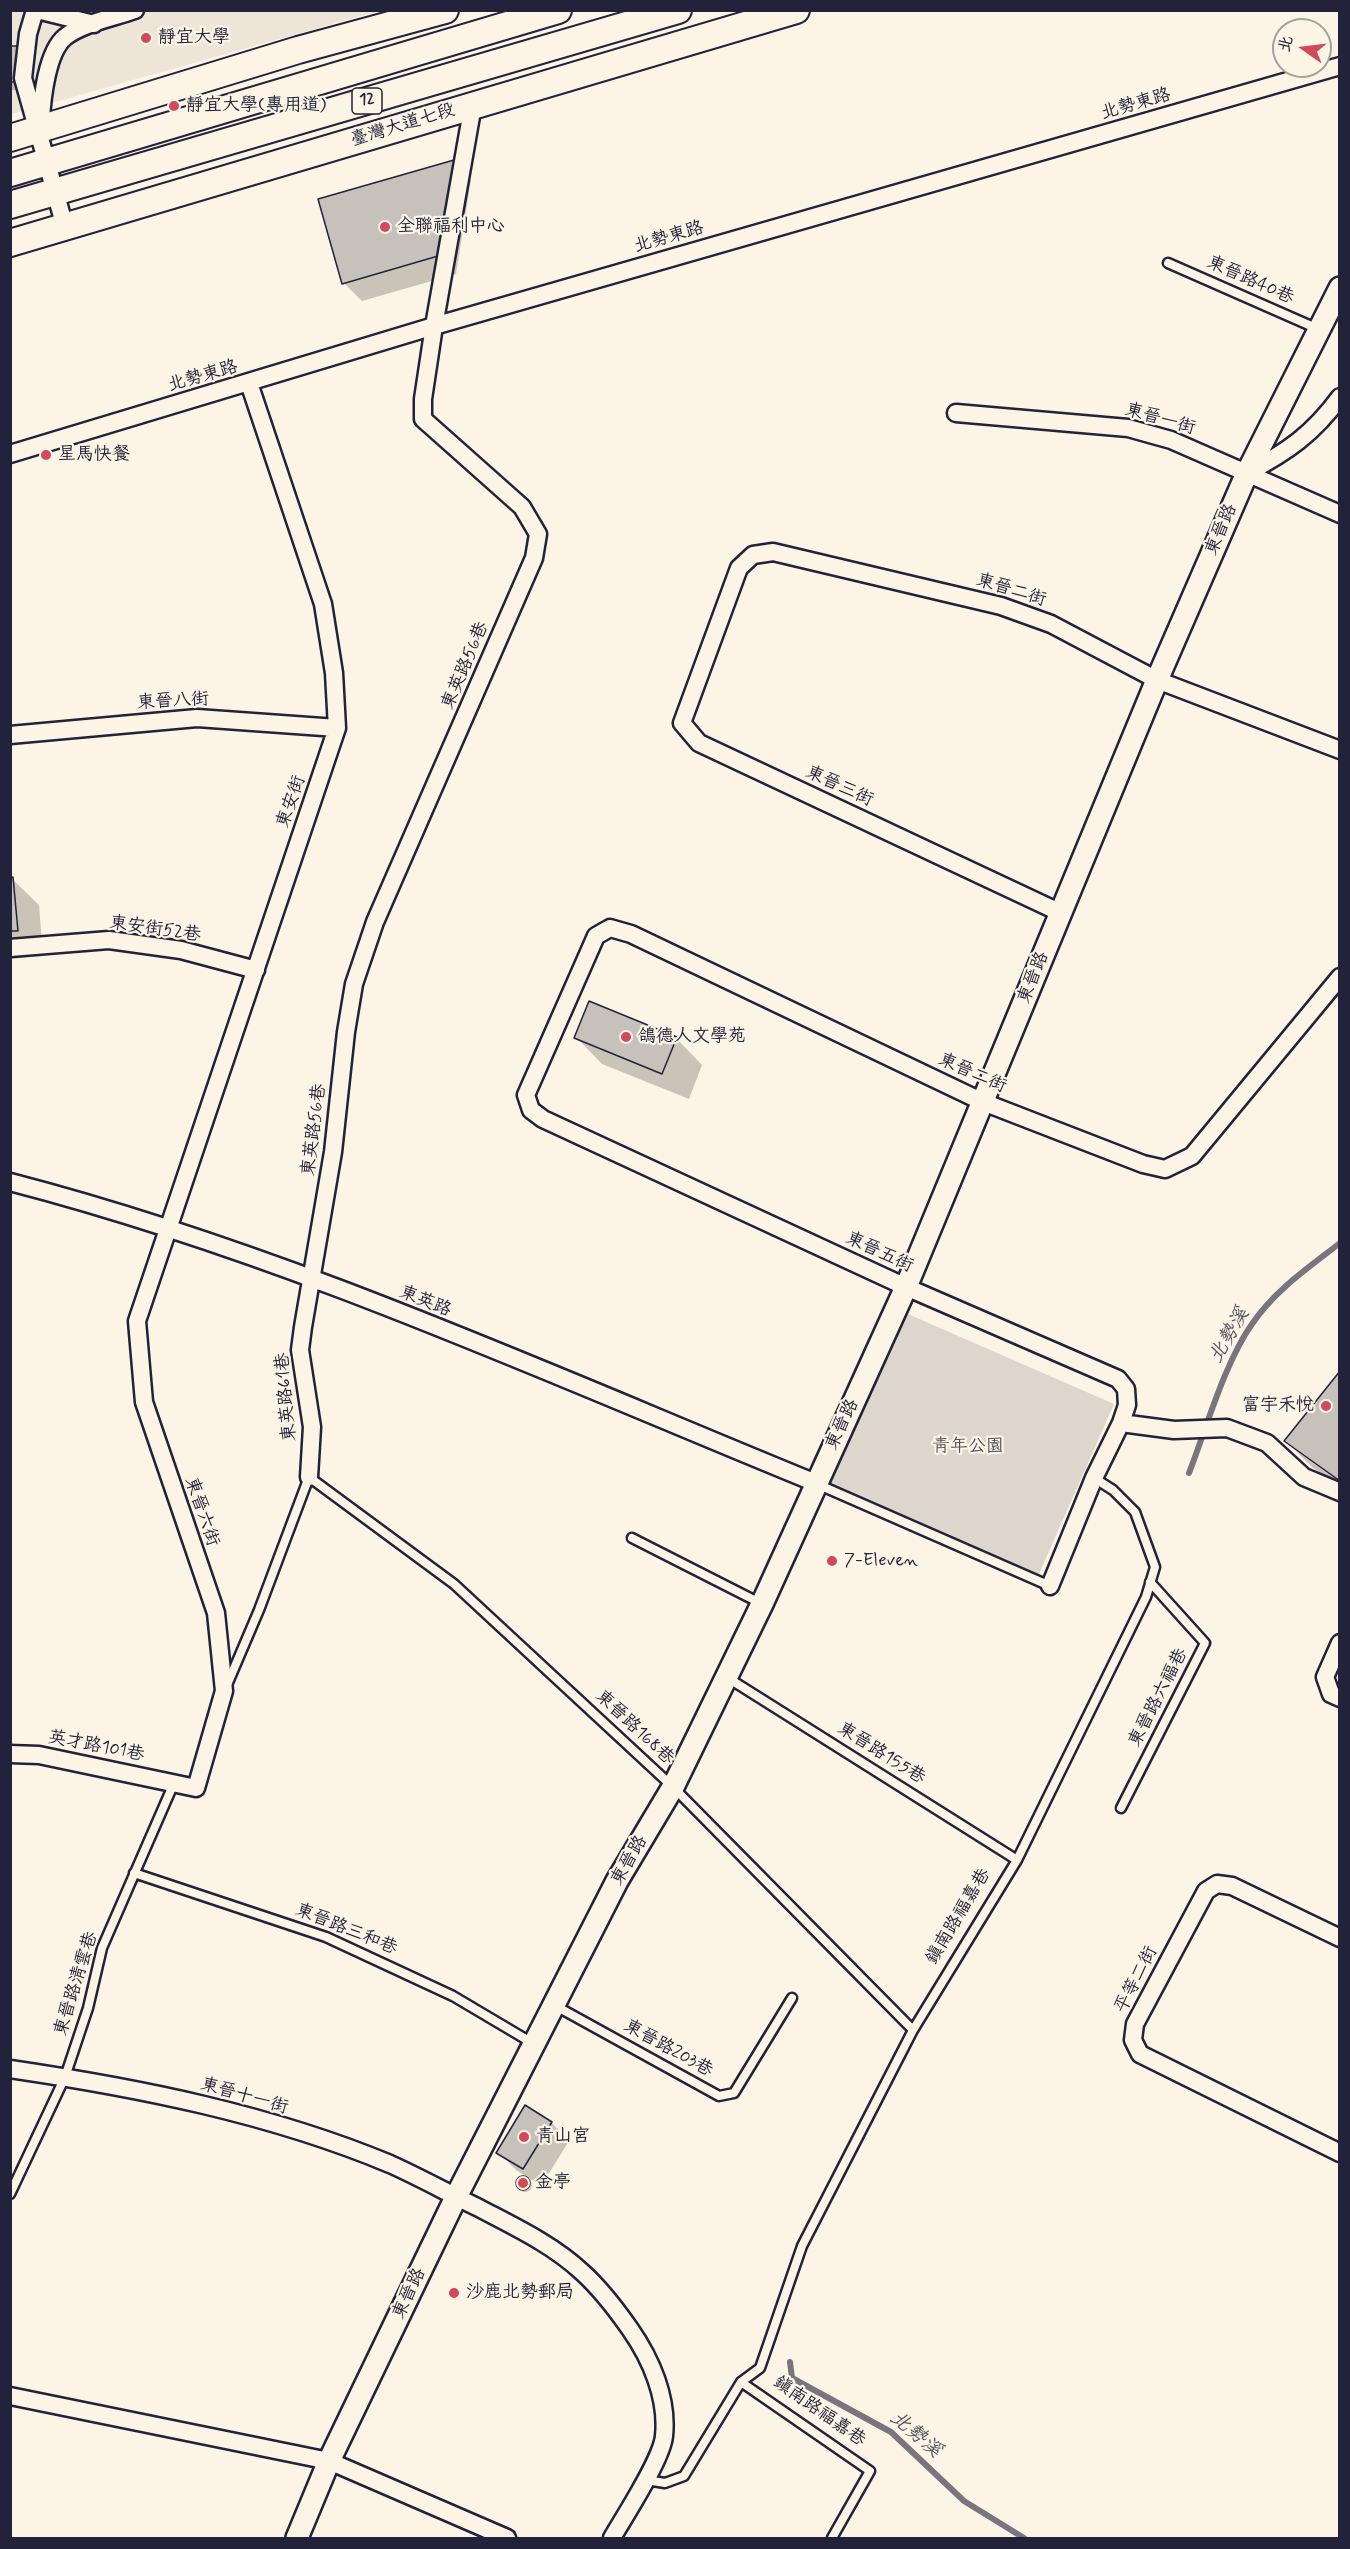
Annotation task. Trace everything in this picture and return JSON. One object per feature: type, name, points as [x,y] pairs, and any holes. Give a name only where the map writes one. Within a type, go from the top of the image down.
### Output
[{"type":"main road","points":[[10,138],[298,50],[446,10]]},
{"type":"main road","name":"12","points":[[10,173],[558,10]]},
{"type":"main road","name":"臺灣大道七段","points":[[10,205],[678,10]]},
{"type":"main road","name":"臺灣大道七段","points":[[10,243],[796,10]]},
{"type":"street","points":[[65,226],[40,130],[23,78],[28,34],[36,10],[94,24]]},
{"type":"street","points":[[40,130],[42,101],[54,49],[66,36],[135,10]]},
{"type":"street","name":"北勢東路","points":[[10,454],[434,326],[1340,66]]},
{"type":"street","name":"東英路56巷","points":[[312,1278],[333,1152],[345,1032],[354,984],[375,922],[534,558],[538,534],[522,507],[423,419],[423,399],[434,326],[473,105]]},
{"type":"street","name":"東晉路","points":[[297,2538],[329,2461],[456,2197],[617,1881],[673,1787],[762,1604],[906,1287],[1157,680],[1247,473],[1340,288]]},
{"type":"street","name":"東安街","points":[[169,1228],[337,728],[334,673],[323,604],[249,383]]},
{"type":"street","points":[[1247,473],[1286,453],[1322,422],[1340,397]]},
{"type":"street","name":"東晉一街","points":[[956,412],[1128,428],[1171,440],[1340,514]]},
{"type":"street","name":"東晉二街","points":[[709,647],[740,568],[753,555],[773,552],[1001,606],[1051,624],[1157,680],[1340,750]]},
{"type":"street","name":"東晉三街","points":[[709,647],[682,723],[699,743],[1061,913]]},
{"type":"street","name":"東晉八街","points":[[10,735],[197,718],[337,728]]},
{"type":"street","name":"東晉二街","points":[[567,1000],[596,936],[610,928],[631,934],[983,1102],[1143,1164],[1165,1169],[1192,1156],[1340,977]]},
{"type":"street","name":"東安街52巷","points":[[10,948],[109,940],[182,950],[256,970]]},
{"type":"street","name":"東晉五街","points":[[567,1000],[526,1095],[531,1110],[543,1119],[906,1287],[1118,1379],[1126,1389],[1127,1405],[1050,1586]]},
{"type":"street","name":"東英路","points":[[10,1182],[169,1228],[312,1278],[816,1483]]},
{"type":"street","name":"東晉六街","points":[[169,1228],[137,1321],[144,1402],[216,1612],[224,1691],[196,1788],[174,1783]]},
{"type":"street","name":"東英路61巷","points":[[309,1477],[312,1427],[300,1350],[312,1278]]},
{"type":"street","points":[[1121,1423],[1174,1430],[1227,1428],[1267,1443],[1304,1477],[1340,1492]]},
{"type":"street","points":[[1340,1643],[1325,1677],[1331,1694],[1340,1698]]},
{"type":"street","name":"英才路101巷","points":[[10,1754],[39,1755],[174,1783]]},
{"type":"street","name":"平等二街","points":[[1340,1938],[1232,1886],[1217,1884],[1206,1891],[1135,2024],[1133,2040],[1140,2054],[1340,2153]]},
{"type":"street","name":"東晉十一街","points":[[10,2069],[65,2077],[218,2109],[342,2146],[391,2165],[456,2197]]},
{"type":"street","points":[[456,2197],[535,2237],[582,2272],[614,2307],[642,2346],[661,2392],[664,2438],[645,2480],[612,2538]]},
{"type":"street","points":[[10,2396],[329,2461],[507,2538]]},
{"type":"lane","name":"東晉路40巷","points":[[1168,263],[1318,329]]},
{"type":"lane","points":[[224,1691],[260,1610],[309,1477]]},
{"type":"lane","name":"東晉路168巷","points":[[309,1477],[454,1584],[673,1787],[914,2030]]},
{"type":"lane","name":"鎮南路福嘉巷","points":[[645,2480],[666,2482],[684,2475],[741,2382],[760,2368],[802,2246],[914,2030],[1017,1860],[1146,1597],[1155,1567],[1135,1512],[1113,1490],[1094,1478]]},
{"type":"lane","points":[[816,1483],[1050,1586]]},
{"type":"lane","points":[[632,1538],[762,1604]]},
{"type":"lane","name":"東晉路六福巷","points":[[1121,1808],[1205,1643],[1150,1582]]},
{"type":"lane","name":"東晉路155巷","points":[[727,1677],[1017,1860]]},
{"type":"lane","name":"東晉路清雲巷","points":[[10,2194],[65,2077],[88,2008],[102,1948],[174,1783]]},
{"type":"lane","name":"東晉路三和巷","points":[[134,1873],[326,1937],[453,1996],[534,2044]]},
{"type":"lane","name":"東晉路203巷","points":[[554,2004],[719,2096],[734,2093],[792,1998]]},
{"type":"lane","name":"鎮南路福嘉巷","points":[[741,2382],[870,2471],[832,2538]]},
{"type":"shaded area","name":"靜宜大學","points":[[11,11],[379,11],[12,114]]},
{"type":"green space","name":"青年公園","points":[[901,1311],[1114,1404],[1035,1583],[823,1490]]},
{"type":"building","points":[[10,46],[21,46],[20,82],[10,82]]},
{"type":"building","name":"全聯福利中心","points":[[454,160],[438,256],[342,284],[318,199]]},
{"type":"building","points":[[13,877],[18,931],[10,931],[10,878]]},
{"type":"building","name":"鴿德人文學苑","points":[[589,1001],[677,1037],[662,1074],[574,1038]]},
{"type":"building","name":"富宇禾悅","points":[[1340,1371],[1340,1481],[1284,1441]]},
{"type":"building","name":"青山宮","points":[[525,2105],[552,2122],[523,2169],[496,2153]]},
{"type":"building","name":"金亭","points":[[520,2176],[526,2176],[530,2183],[526,2190],[520,2190],[516,2186],[516,2180]]},
{"type":"waterway","name":"北勢溪","points":[[1189,1473],[1233,1357],[1252,1324],[1282,1290],[1340,1243]]},
{"type":"waterway","name":"北勢溪","points":[[790,2362],[792,2378],[891,2432],[964,2501],[1024,2538]]},
{"type":"place","name":"靜宜大學","points":[[146,38]]},
{"type":"place","name":"靜宜大學(專用道)","points":[[174,106]]},
{"type":"place","name":"全聯福利中心","points":[[385,227]]},
{"type":"place","name":"星馬快餐","points":[[46,455]]},
{"type":"place","name":"鴿德人文學苑","points":[[626,1037]]},
{"type":"place","name":"富宇禾悅","points":[[1326,1406]]},
{"type":"place","name":"7-Eleven","points":[[832,1561]]},
{"type":"place","name":"青山宮","points":[[524,2137]]},
{"type":"place","name":"金亭","points":[[523,2183]]},
{"type":"place","name":"沙鹿北勢郵局","points":[[454,2293]]}]
